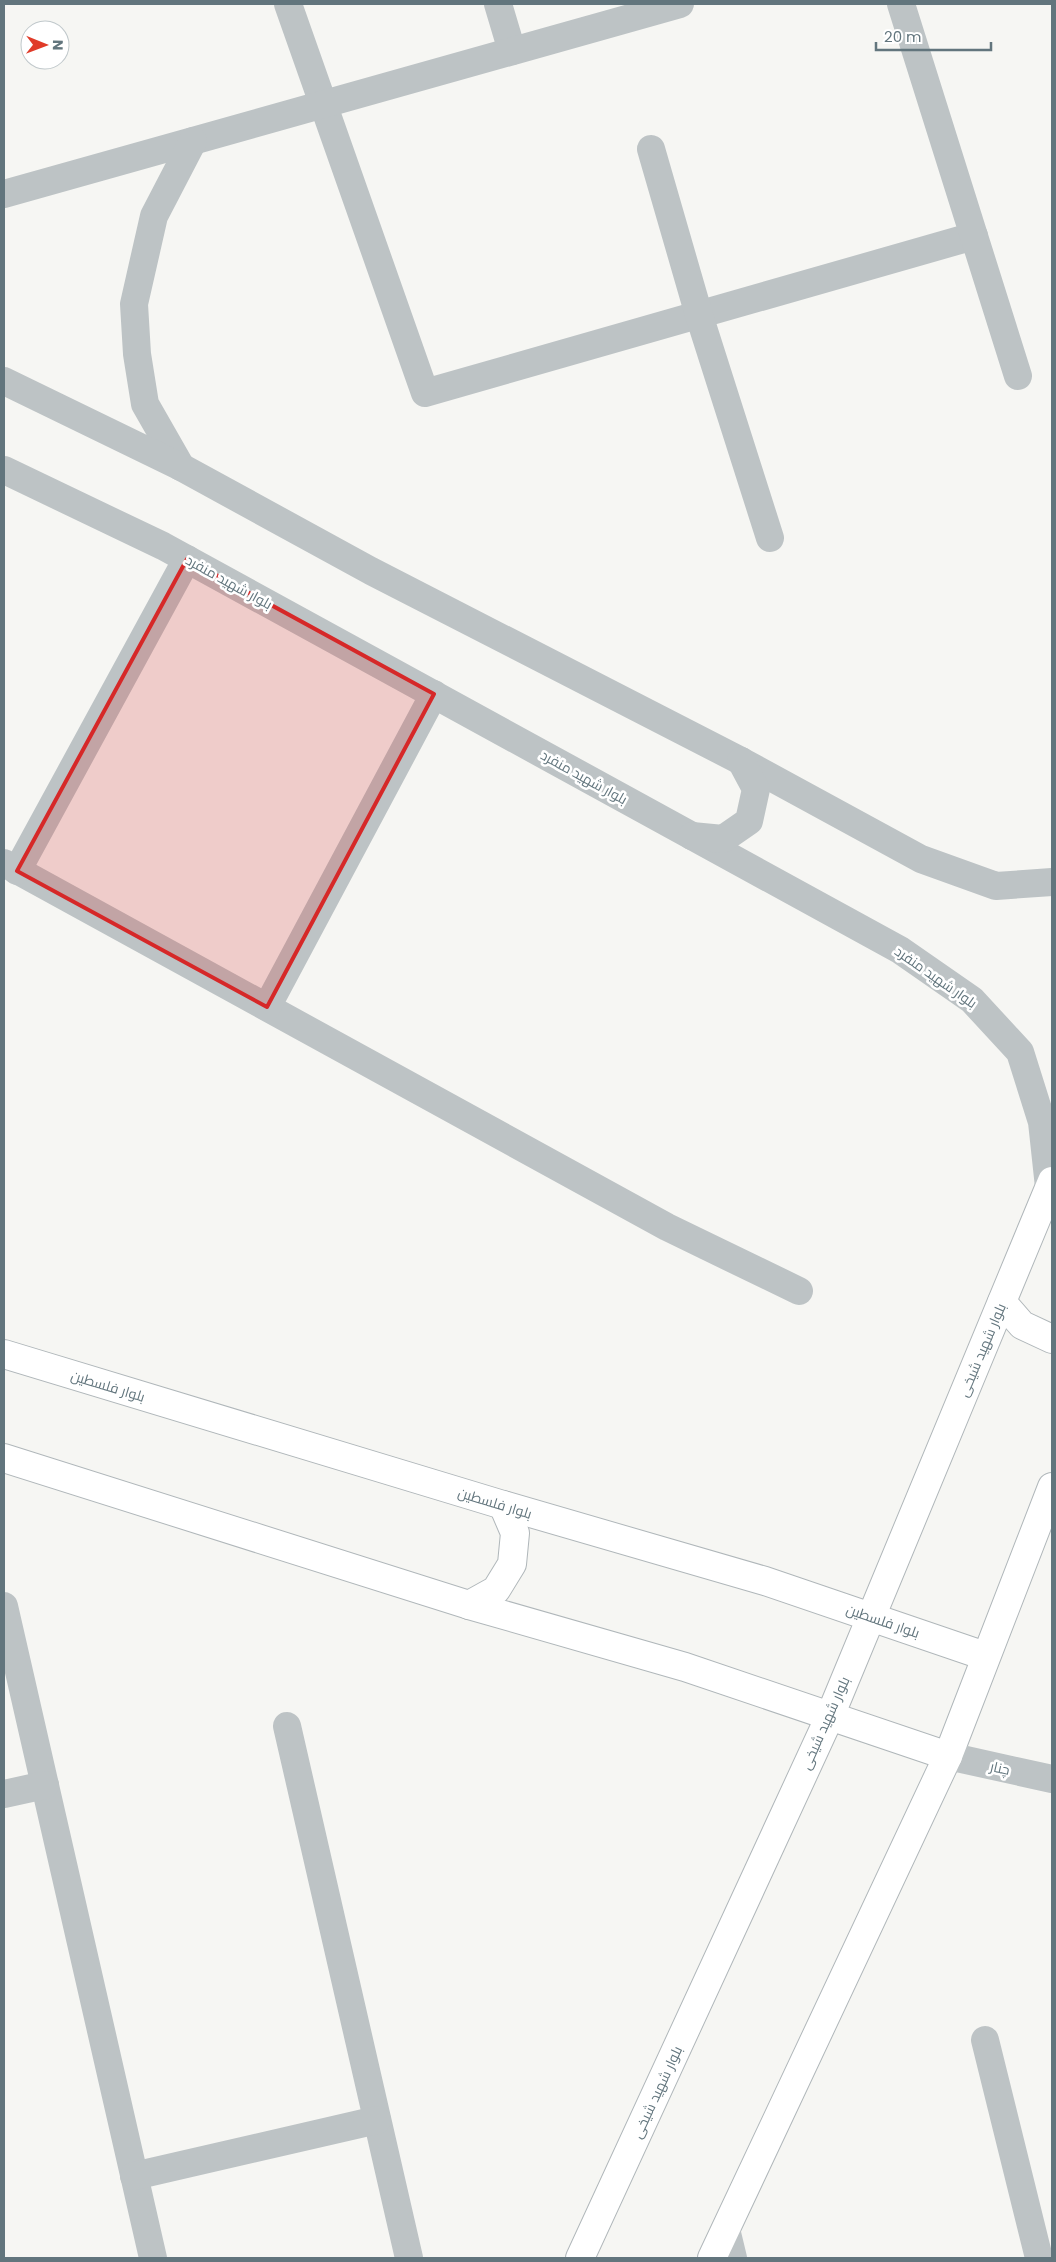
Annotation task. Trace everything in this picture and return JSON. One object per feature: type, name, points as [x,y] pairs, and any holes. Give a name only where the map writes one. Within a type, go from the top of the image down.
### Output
[{"type":"main road","name":"بلوار شهید شیخی","points":[[580,2258],[830,1716],[1051,1184]]},
{"type":"main road","points":[[1002,1302],[1022,1325],[1052,1339]]},
{"type":"main road","name":"بلوار فلسطین","points":[[4,1354],[503,1505],[764,1581],[985,1656]]},
{"type":"main road","points":[[4,1458],[469,1605],[685,1667],[948,1756]]},
{"type":"main road","points":[[712,2258],[948,1756],[985,1656],[1052,1487]]},
{"type":"main road","points":[[469,1605],[496,1590],[512,1564],[515,1533],[503,1505]]},
{"type":"street","points":[[288,4],[425,393],[974,236]]},
{"type":"street","points":[[498,4],[512,51]]},
{"type":"street","points":[[4,194],[680,4]]},
{"type":"street","points":[[901,4],[1018,376]]},
{"type":"street","points":[[181,467],[145,404],[137,354],[134,304],[154,216],[193,141]]},
{"type":"street","points":[[651,149],[699,314],[770,538]]},
{"type":"street","points":[[4,381],[181,467],[371,571],[740,761],[921,859],[996,886],[1052,882]]},
{"type":"street","name":"بلوار شهید منفرد","points":[[4,470],[187,559],[900,950],[972,1000],[1020,1052],[1042,1122],[1051,1184]]},
{"type":"street","points":[[187,559],[10,867],[667,1227],[799,1291]]},
{"type":"street","points":[[267,1007],[434,694]]},
{"type":"street","points":[[691,836],[723,839],[749,821],[756,789],[740,761]]},
{"type":"street","points":[[4,1606],[153,2258]]},
{"type":"street","points":[[287,1726],[409,2258]]},
{"type":"street","name":"چنار","points":[[948,1756],[1052,1779]]},
{"type":"street","points":[[4,1794],[45,1785]]},
{"type":"street","points":[[986,2040],[1039,2258]]},
{"type":"street","points":[[134,2176],[378,2120]]},
{"type":"street","points":[[726,2229],[733,2258]]},
{"type":"highlighted area","points":[[187,559],[434,694],[267,1007],[17,871]]}]
